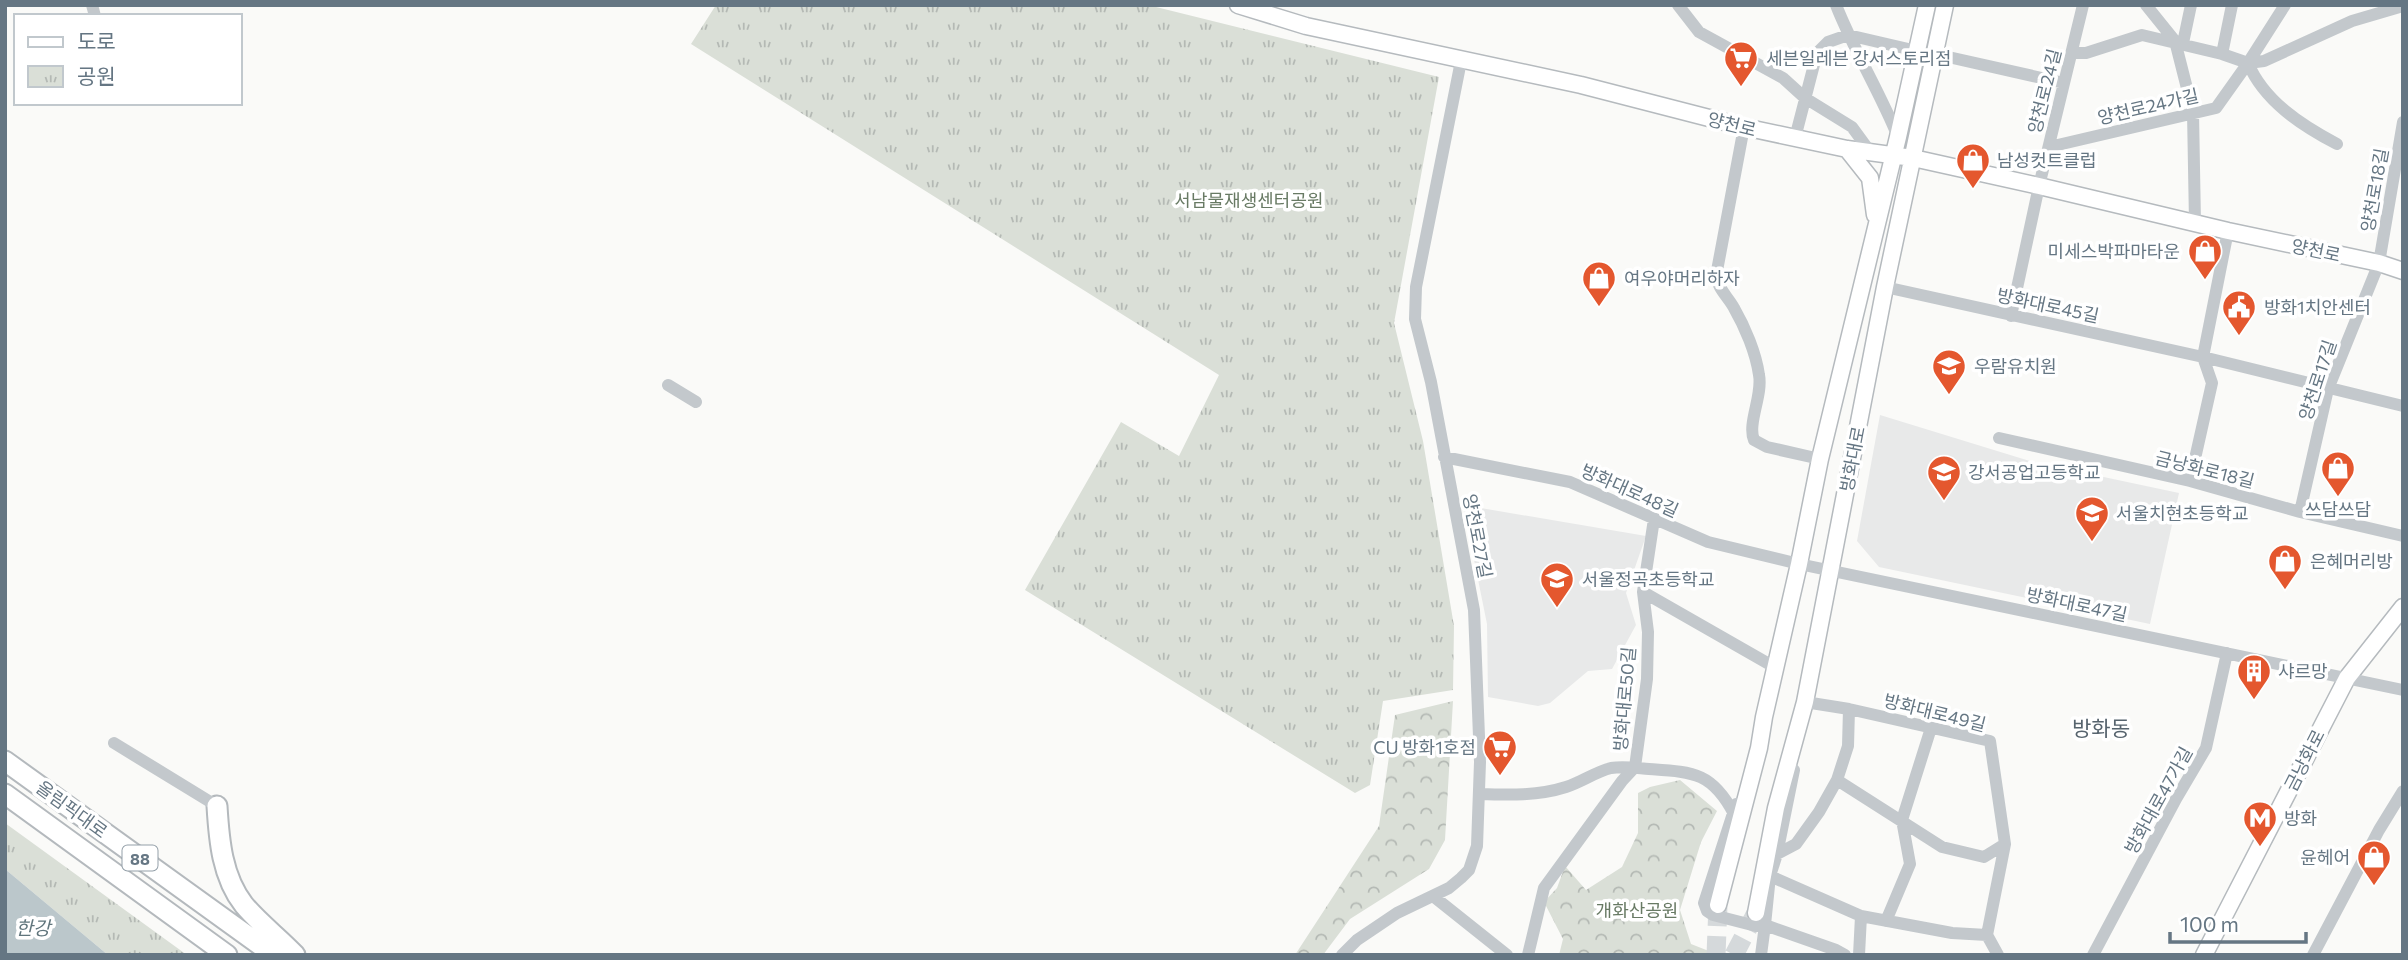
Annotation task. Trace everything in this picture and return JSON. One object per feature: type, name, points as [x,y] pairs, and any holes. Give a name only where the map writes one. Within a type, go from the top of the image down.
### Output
[{"type":"highway","name":"올림픽대로","points":[[5,761],[274,955]]},
{"type":"highway","name":"올림픽대로","points":[[5,794],[227,955]]},
{"type":"highway","points":[[217,806],[220,845],[230,880],[244,904],[295,955]]},
{"type":"main road","name":"양천로","points":[[1238,5],[1306,26],[1581,85],[1744,127],[1847,149],[1913,158],[2379,263],[2403,271]]},
{"type":"main road","name":"방화대로","points":[[1718,905],[1759,748],[1820,459],[1927,5]]},
{"type":"main road","name":"방화대로","points":[[1761,919],[1776,808],[1805,702],[1885,287],[1945,5]]},
{"type":"main road","points":[[1847,149],[1870,178],[1877,226]]},
{"type":"main road","name":"금낭화로","points":[[2204,955],[2347,678],[2400,616]]},
{"type":"street","points":[[1678,5],[1699,32],[1783,78],[1805,99],[1852,127],[1871,153]]},
{"type":"street","points":[[1836,5],[1898,137]]},
{"type":"street","name":"양천로24길","points":[[2011,316],[2083,5]]},
{"type":"street","points":[[2146,5],[2179,42]]},
{"type":"street","points":[[2191,5],[2179,42],[2193,113],[2195,223]]},
{"type":"street","points":[[2222,54],[2232,5]]},
{"type":"street","name":"양천로24가길","points":[[2049,147],[2216,108],[2285,5]]},
{"type":"street","points":[[2072,53],[2086,53],[2142,35],[2179,42],[2248,64],[2264,61],[2352,21],[2403,6]]},
{"type":"street","points":[[1795,138],[1817,53],[1828,42],[1848,35],[1917,51]]},
{"type":"street","points":[[1935,54],[2064,83]]},
{"type":"street","name":"양천로27길","points":[[1342,955],[1357,940],[1387,920],[1449,888],[1469,870],[1477,846],[1480,762],[1474,610],[1431,382],[1415,319],[1416,297],[1461,61]]},
{"type":"street","points":[[2248,64],[2256,81],[2298,122],[2337,144]]},
{"type":"street","name":"양천로18길","points":[[2379,263],[2403,122]]},
{"type":"street","points":[[1744,127],[1716,276],[1717,284],[1741,322],[1758,369],[1760,383],[1752,429],[1754,440],[1767,447],[1820,459]]},
{"type":"street","points":[[2190,481],[2212,383],[2203,356],[2228,231]]},
{"type":"street","name":"양천로17길","points":[[2300,512],[2328,388],[2379,263]]},
{"type":"street","name":"방화대로45길","points":[[1885,287],[2203,356],[2403,406]]},
{"type":"street","points":[[668,385],[696,402]]},
{"type":"street","name":"금낭화로18길","points":[[1998,438],[2190,481],[2300,512],[2403,536]]},
{"type":"street","name":"방화대로48길","points":[[1444,457],[1570,482],[1708,542],[1799,564]]},
{"type":"street","name":"방화대로50길","points":[[1635,767],[1647,679],[1648,632],[1643,593],[1654,519]]},
{"type":"street","name":"방화대로47길","points":[[1799,564],[2347,678]]},
{"type":"street","points":[[1643,593],[1776,668]]},
{"type":"street","name":"방화대로47가길","points":[[2093,955],[2176,799],[2207,748],[2227,653]]},
{"type":"street","points":[[2347,678],[2403,690]]},
{"type":"street","name":"방화대로49길","points":[[1805,702],[1849,709],[1990,741],[2005,844],[1987,935]]},
{"type":"street","points":[[1777,854],[1796,844],[1819,812],[1837,780],[1849,746],[1849,709]]},
{"type":"street","points":[[1761,919],[1756,926],[1713,915],[1707,911],[1704,903],[1734,814],[1752,745],[1764,717]]},
{"type":"street","points":[[1761,955],[1761,919],[1796,761],[1801,721]]},
{"type":"street","points":[[1886,921],[1910,864],[1902,820],[1931,727]]},
{"type":"street","points":[[114,743],[217,806]]},
{"type":"street","points":[[1528,955],[1544,888],[1635,767]]},
{"type":"street","points":[[1479,794],[1520,795],[1567,787],[1613,768],[1677,769],[1707,780],[1724,796],[1734,814]]},
{"type":"street","points":[[1837,780],[1942,847],[1984,857],[2005,844]]},
{"type":"street","points":[[2313,955],[2379,830],[2403,792]]},
{"type":"street","points":[[1770,876],[1861,916],[1952,933],[1987,935],[1998,955]]},
{"type":"street","points":[[1433,896],[1507,955]]},
{"type":"street","points":[[1859,955],[1861,916]]},
{"type":"street","points":[[1761,919],[1845,955]]},
{"type":"shaded area","points":[[1880,415],[2033,462],[2179,493],[2150,624],[1879,567],[1857,541]]},
{"type":"shaded area","name":"서울정곡초등학교","points":[[1463,505],[1646,536],[1626,593],[1636,625],[1612,669],[1588,671],[1550,703],[1538,706],[1488,697],[1487,624]]},
{"type":"green space","name":"서남물재생센터공원","points":[[716,5],[1148,5],[1439,77],[1394,323],[1423,441],[1454,626],[1453,690],[1383,701],[1370,785],[1355,793],[1025,590],[1121,422],[1179,456],[1219,375],[691,44]]},
{"type":"green space","points":[[1453,701],[1445,840],[1429,869],[1350,919],[1323,955],[1295,955],[1379,826],[1395,715]]},
{"type":"green space","name":"개화산공원","points":[[1680,780],[1717,811],[1701,842],[1680,910],[1691,944],[1719,955],[1559,955],[1563,939],[1544,902],[1557,888],[1565,866],[1586,890],[1622,867],[1638,833],[1638,793],[1650,787]]},
{"type":"green space","points":[[5,823],[187,955],[108,955],[5,869]]},
{"type":"water","name":"한강","points":[[5,869],[108,955],[5,955]]},
{"type":"tunnel","points":[[1716,955],[1718,905]]},
{"type":"tunnel","points":[[1734,955],[1756,913]]},
{"type":"place","name":"세븐일레븐 강서스토리점","points":[[1741,88]]},
{"type":"place","name":"남성컷트클럽","points":[[1973,190]]},
{"type":"place","name":"미세스박파마타운","points":[[2205,281]]},
{"type":"place","name":"여우야머리하자","points":[[1599,308]]},
{"type":"place","name":"방화1치안센터","points":[[2239,337]]},
{"type":"place","name":"우람유치원","points":[[1949,396]]},
{"type":"place","name":"쓰담쓰담","points":[[2338,498]]},
{"type":"place","name":"강서공업고등학교","points":[[1944,502]]},
{"type":"place","name":"서울치현초등학교","points":[[2092,543]]},
{"type":"place","name":"은혜머리방","points":[[2285,591]]},
{"type":"place","name":"서울정곡초등학교","points":[[1557,609]]},
{"type":"place","name":"샤르망","points":[[2254,701]]},
{"type":"place","name":"CU 방화1호점","points":[[1500,777]]},
{"type":"place","name":"방화","points":[[2260,848]]},
{"type":"place","name":"윤헤어","points":[[2374,887]]},
{"type":"district","name":"방화동","points":[[2101,727]]}]
